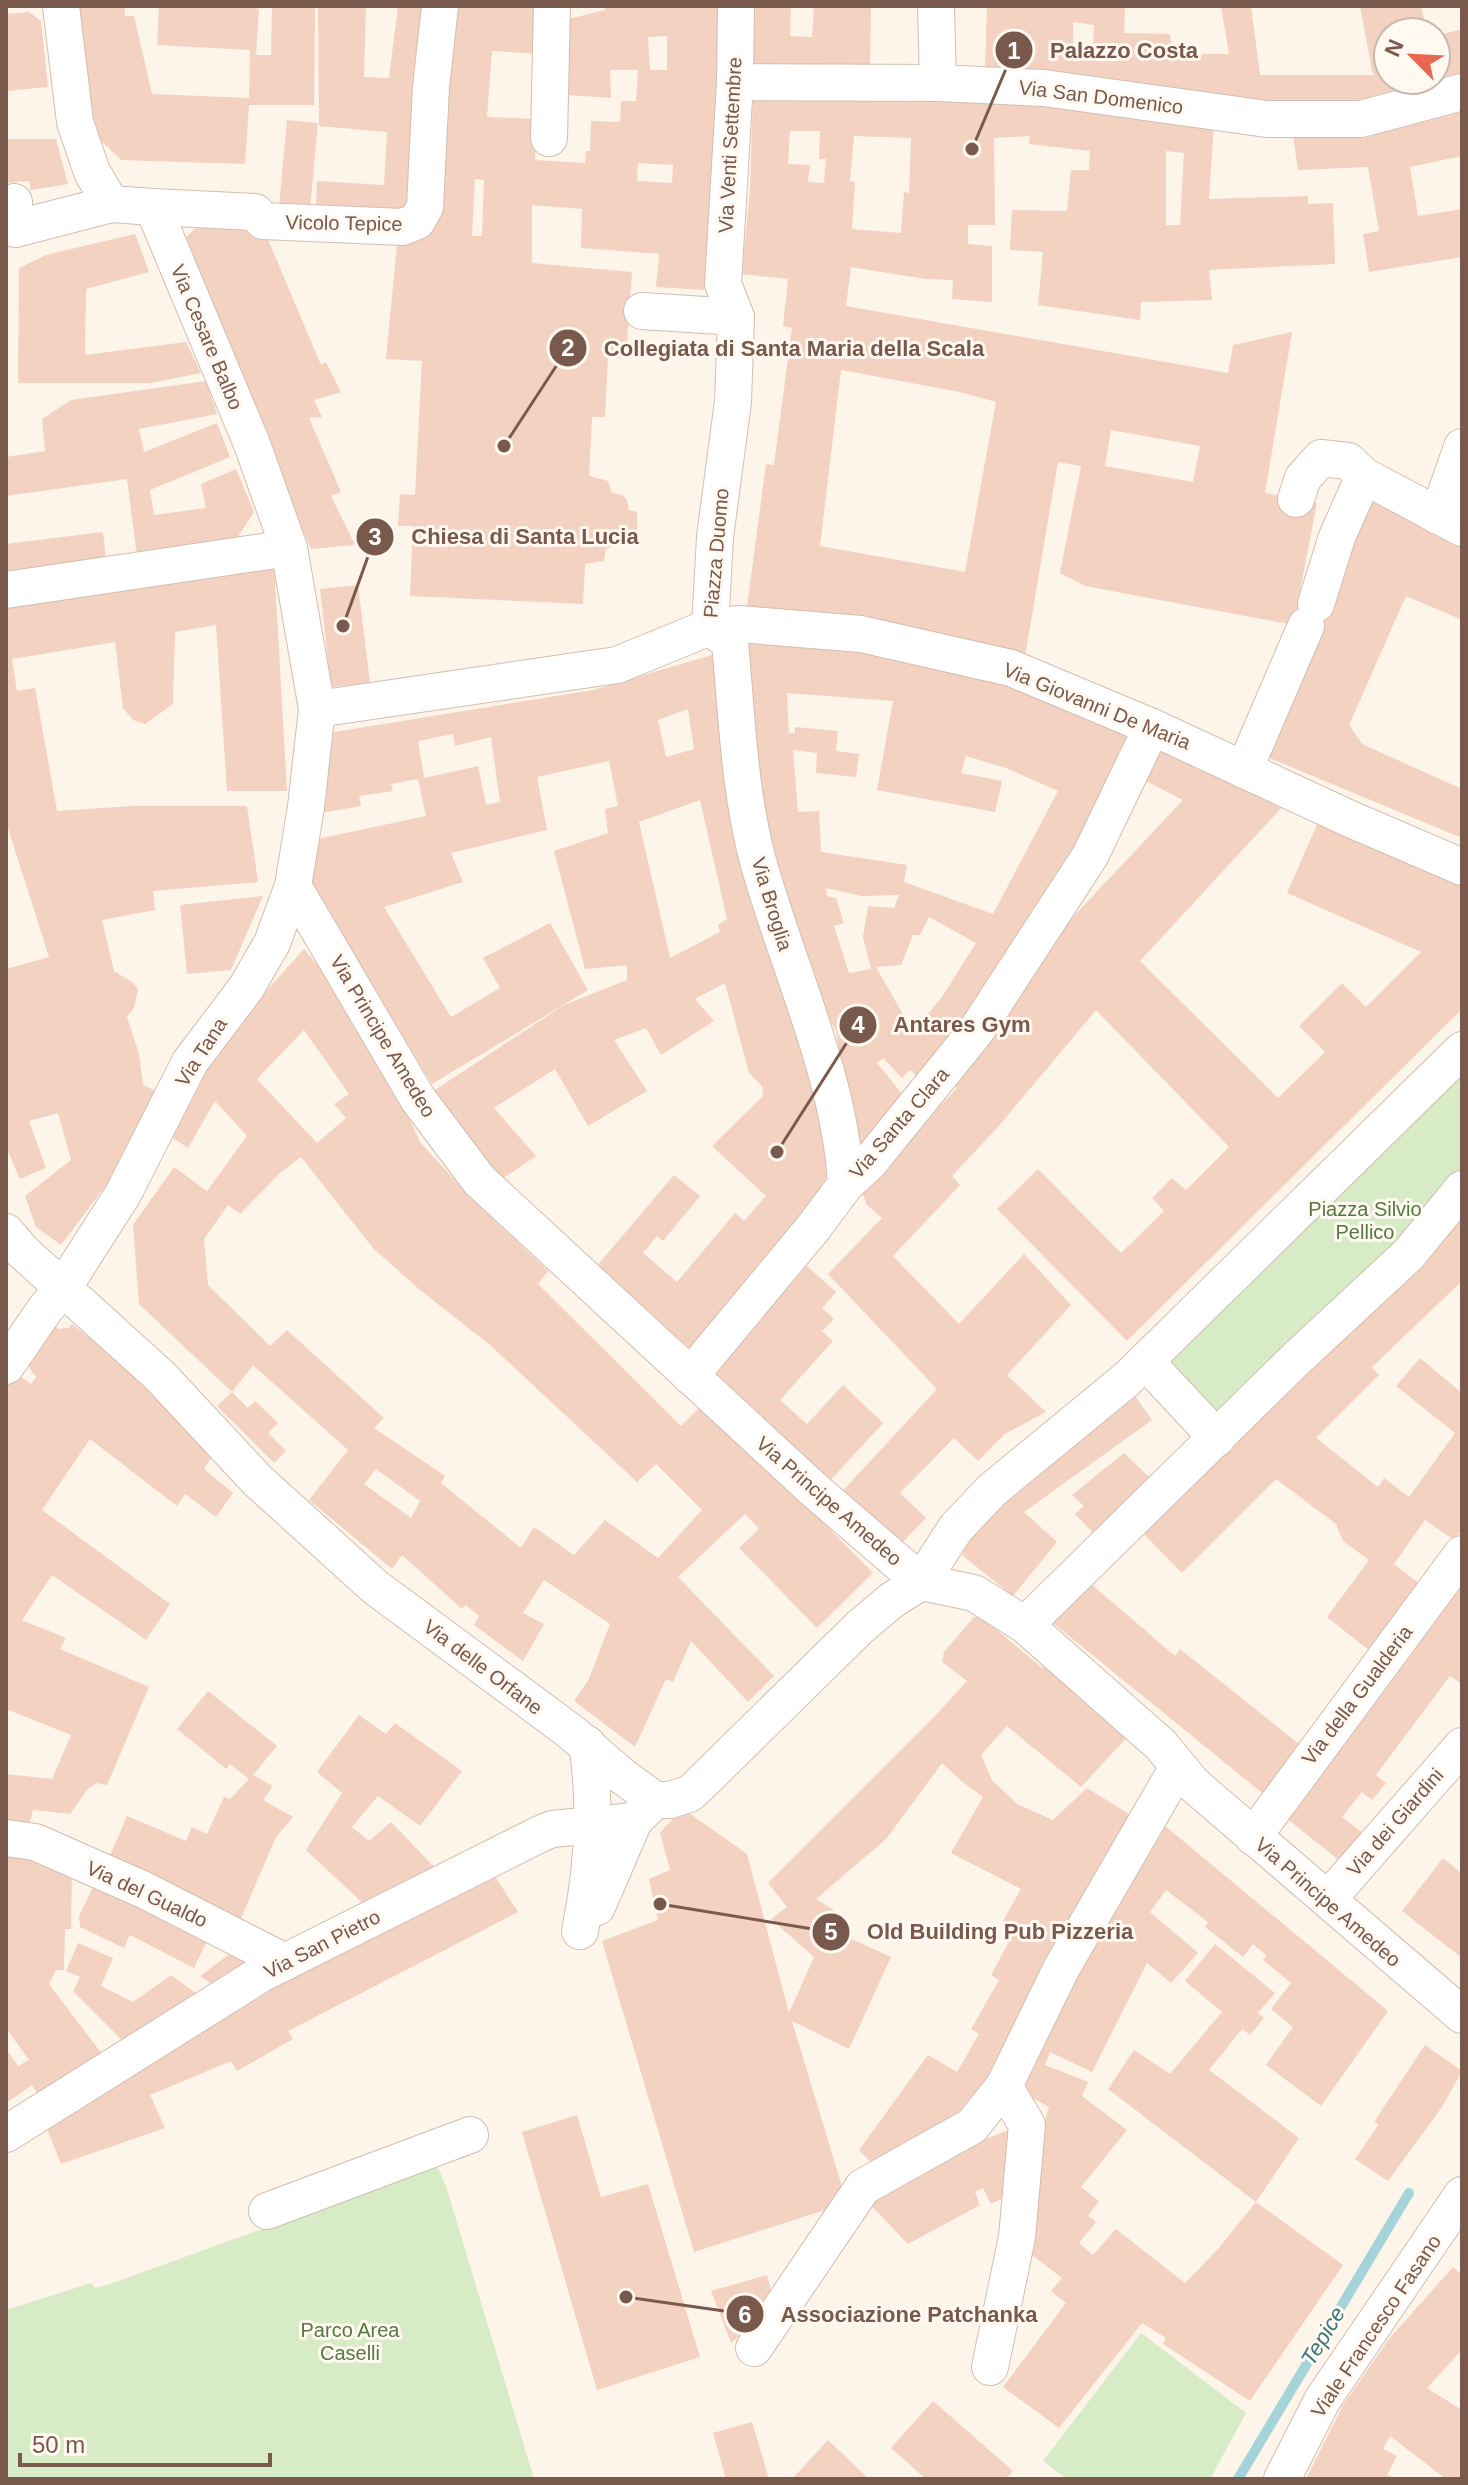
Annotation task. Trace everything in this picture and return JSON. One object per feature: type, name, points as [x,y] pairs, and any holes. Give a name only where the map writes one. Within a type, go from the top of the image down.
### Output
[{"type":"street","points":[[61,6],[63,112],[111,204]]},
{"type":"street","name":"Vicolo Tepice","points":[[153,207],[255,212],[263,221],[403,227],[417,221],[425,207],[431,87],[440,6]]},
{"type":"street","points":[[549,138],[552,6]]},
{"type":"street","name":"Via Venti Settembre","points":[[723,284],[735,82],[736,6]]},
{"type":"street","points":[[936,6],[938,83]]},
{"type":"street","name":"Via San Domenico","points":[[735,82],[938,83],[1044,88],[1267,119],[1361,119],[1462,92]]},
{"type":"street","points":[[14,202],[15,229],[111,204],[153,207]]},
{"type":"street","name":"Via Cesare Balbo","points":[[153,207],[252,444],[289,548],[317,709]]},
{"type":"street","name":"Piazza Duomo","points":[[317,709],[617,665],[710,627],[715,537],[733,402],[736,317],[723,284]]},
{"type":"street","points":[[642,311],[736,317]]},
{"type":"street","points":[[1296,499],[1303,478],[1321,458],[1348,461],[1364,476],[1450,522],[1462,447]]},
{"type":"street","points":[[1244,770],[1311,615],[1337,537],[1364,476]]},
{"type":"street","points":[[6,590],[289,548]]},
{"type":"street","name":"Via Giovanni De Maria","points":[[710,627],[740,624],[861,634],[1011,668],[1152,727],[1244,770],[1329,796],[1462,867]]},
{"type":"street","name":"Via Broglia","points":[[710,627],[730,643],[739,753],[752,835],[844,1144],[846,1184]]},
{"type":"street","name":"Via Tana","points":[[6,1366],[123,1194],[190,1062],[246,988],[272,943],[293,886],[317,709]]},
{"type":"street","name":"Via Santa Clara","points":[[690,1376],[846,1184],[869,1163],[976,1031],[1090,856],[1152,727]]},
{"type":"street","name":"Via Principe Amedeo","points":[[293,886],[418,1099],[479,1180],[812,1488],[921,1582],[974,1593],[1025,1625],[1161,1745],[1178,1767],[1253,1837],[1462,2015]]},
{"type":"street","points":[[587,1744],[593,1783],[593,1826],[591,1879],[580,1931],[599,1903],[644,1810],[695,1789],[842,1644],[892,1600],[921,1582],[956,1528],[992,1490],[1145,1361],[1462,1050]]},
{"type":"street","points":[[1025,1625],[1409,1254],[1462,1189]]},
{"type":"street","name":"Via delle Orfane","points":[[6,1232],[54,1298],[160,1376],[376,1604],[542,1726],[587,1744],[622,1776],[644,1810]]},
{"type":"street","points":[[6,1318],[54,1298]]},
{"type":"street","points":[[1145,1361],[1217,1438]]},
{"type":"street","name":"Via della Gualderia","points":[[1253,1837],[1462,1554]]},
{"type":"street","name":"Via dei Giardini","points":[[1328,1899],[1462,1746]]},
{"type":"street","points":[[754,2348],[863,2187],[972,2126],[1004,2086],[1061,1969],[1178,1767]]},
{"type":"street","name":"Via San Pietro","points":[[6,2134],[261,1974],[540,1834],[552,1829],[593,1826],[644,1810]]},
{"type":"street","name":"Via del Gualdo","points":[[6,1838],[35,1842],[144,1890],[285,1962]]},
{"type":"street","points":[[990,2367],[1017,2237],[1027,2125],[1004,2086]]},
{"type":"street","points":[[267,2211],[470,2135]]},
{"type":"street","name":"Viale Francesco Fasano","points":[[1282,2479],[1323,2399],[1458,2206]]},
{"type":"green space","name":"Piazza Silvio Pellico","points":[[1462,1050],[1462,1189],[1217,1438],[1145,1361]]},
{"type":"green space","name":"Parco Area Caselli","points":[[437,2166],[446,2186],[534,2479],[6,2479],[6,2310],[91,2283],[95,2288],[107,2285]]},
{"type":"green space","points":[[1141,2333],[1246,2413],[1210,2479],[1067,2479],[1043,2461]]},
{"type":"building","points":[[77,6],[124,6],[125,16],[134,16],[152,94],[249,98],[250,50],[157,45],[159,6],[253,6],[259,9],[256,55],[271,55],[272,6],[315,6],[314,105],[249,105],[245,164],[121,160],[91,131]]},
{"type":"building","points":[[318,6],[366,6],[364,77],[389,78],[398,6],[436,6],[408,219],[331,218],[316,205],[317,181],[384,185],[387,132],[319,126]]},
{"type":"building","points":[[445,6],[547,6],[544,54],[492,51],[487,117],[536,119],[535,160],[585,163],[586,151],[590,151],[591,121],[620,122],[621,101],[636,101],[638,70],[610,70],[611,98],[554,94],[556,22],[605,10],[605,6],[726,6],[704,290],[656,287],[659,254],[581,248],[582,209],[532,205],[532,263],[632,272],[626,358],[608,357],[605,417],[592,417],[589,476],[608,481],[612,493],[622,495],[627,500],[629,510],[637,512],[637,537],[626,538],[606,549],[604,561],[585,564],[583,604],[410,596],[413,526],[398,526],[400,494],[415,495],[422,361],[386,359],[398,234],[428,234]],"holes":[[[667,36],[667,70],[650,70],[648,37]],[[638,163],[673,165],[672,183],[637,181]],[[475,179],[484,180],[482,236],[472,236]]]},
{"type":"building","points":[[744,6],[791,6],[790,36],[812,37],[814,6],[871,6],[870,72],[742,71]]},
{"type":"building","points":[[987,6],[1125,6],[1124,33],[1170,34],[1172,54],[1229,54],[1221,6],[1251,6],[1260,75],[1372,75],[1372,96],[1397,96],[1370,103],[1311,106],[985,68]],"holes":[[[1073,22],[1094,25],[1093,45],[1073,45]]]},
{"type":"building","points":[[1360,6],[1421,6],[1423,16],[1372,16],[1372,70]]},
{"type":"building","points":[[29,12],[41,21],[48,87],[6,91],[6,14]]},
{"type":"building","points":[[1462,29],[1462,79],[1452,82],[1452,32]]},
{"type":"building","points":[[753,92],[1036,96],[1214,124],[1209,199],[1308,196],[1308,204],[1333,203],[1335,264],[1209,270],[1212,300],[1141,302],[1140,320],[1038,305],[1043,252],[1010,250],[1012,210],[1067,211],[1071,170],[1089,170],[1090,151],[1029,144],[1030,136],[994,138],[995,225],[968,225],[968,244],[992,246],[992,302],[952,299],[953,280],[925,279],[851,267],[846,306],[1228,373],[1233,345],[1292,332],[1265,493],[1317,503],[1298,601],[1329,606],[1347,569],[1335,564],[1365,496],[1447,528],[1441,538],[1462,547],[1462,620],[1406,596],[1349,725],[1362,744],[1462,789],[1462,838],[1262,755],[1294,625],[1085,586],[1060,573],[1081,466],[1058,462],[1025,656],[746,614],[766,464],[774,465],[792,328],[783,326],[788,279],[742,274],[750,189]],"holes":[[[790,131],[820,131],[819,159],[826,159],[824,183],[808,182],[810,165],[788,164]],[[854,136],[911,138],[909,193],[904,192],[901,233],[852,229],[855,182],[850,181]],[[1166,151],[1184,153],[1180,225],[1166,225]],[[841,370],[960,392],[996,402],[965,572],[820,546]],[[1111,430],[1200,446],[1193,482],[1105,466]]]},
{"type":"building","points":[[1462,105],[1462,156],[1410,167],[1418,216],[1462,209],[1462,257],[1369,272],[1363,234],[1379,231],[1368,167],[1298,170],[1293,136]]},
{"type":"building","points":[[287,120],[318,123],[310,209],[279,207]]},
{"type":"building","points":[[6,139],[56,139],[68,184],[31,190],[29,181],[6,183]]},
{"type":"building","points":[[196,228],[264,230],[321,365],[326,362],[341,392],[314,400],[322,417],[309,418],[341,492],[331,496],[355,545],[311,549],[255,424],[185,238]]},
{"type":"building","points":[[135,234],[149,272],[86,289],[85,355],[186,342],[201,373],[151,383],[18,383],[19,268],[46,255]]},
{"type":"building","points":[[206,381],[217,414],[139,429],[144,452],[217,423],[230,457],[150,490],[154,515],[206,508],[201,484],[236,469],[254,512],[234,543],[137,557],[127,479],[6,496],[6,457],[45,451],[42,419],[71,400]]},
{"type":"building","points":[[103,532],[106,560],[6,573],[6,544]]},
{"type":"building","points":[[274,564],[287,791],[227,791],[216,625],[175,632],[173,704],[145,724],[133,720],[123,708],[115,642],[12,659],[17,691],[35,688],[57,811],[133,806],[247,806],[258,882],[153,891],[155,910],[102,920],[114,971],[138,989],[134,1008],[127,1017],[139,1054],[143,1085],[164,1095],[149,1128],[61,1245],[36,1227],[25,1196],[71,1160],[58,1113],[29,1121],[46,1168],[20,1179],[6,1147],[6,969],[49,957],[6,822],[6,604]]},
{"type":"building","points":[[358,585],[370,683],[331,687],[320,589]]},
{"type":"building","points":[[738,642],[903,655],[1014,683],[1130,732],[1101,810],[926,1085],[910,1070],[902,1078],[883,1058],[877,1063],[911,1105],[865,1156],[849,1116],[836,1031],[808,981],[760,847]],"holes":[[[787,693],[893,701],[877,790],[995,812],[1002,781],[961,773],[966,756],[1006,768],[1058,791],[993,914],[904,882],[907,865],[821,852],[819,811],[798,812],[793,750],[817,753],[816,773],[856,777],[859,754],[836,751],[838,731],[795,727],[795,733],[789,733]],[[826,888],[861,896],[899,895],[894,908],[868,906],[863,937],[871,969],[849,973],[834,926],[844,923],[836,898],[827,896]],[[929,917],[976,943],[942,997],[913,1032],[876,967],[901,965],[913,935],[920,935]]]},
{"type":"building","points":[[715,654],[838,1159],[793,1231],[693,1351],[596,1267],[674,1175],[700,1196],[663,1241],[657,1236],[643,1253],[677,1282],[735,1213],[744,1221],[766,1196],[712,1146],[763,1096],[762,1086],[749,1073],[725,983],[695,999],[714,1021],[661,1055],[646,1028],[614,1040],[647,1091],[588,1126],[555,1069],[494,1108],[536,1156],[502,1179],[473,1156],[432,1092],[564,1005],[627,980],[627,965],[585,969],[554,851],[608,833],[605,809],[618,806],[609,761],[537,777],[547,830],[451,853],[463,882],[384,907],[451,1017],[500,988],[483,958],[550,923],[588,990],[432,1084],[311,885],[308,841],[426,816],[418,779],[391,784],[393,791],[359,796],[361,806],[321,813],[329,740],[334,732],[593,690]],"holes":[[[688,709],[694,749],[666,757],[658,720]],[[453,734],[455,746],[491,737],[500,802],[486,805],[478,766],[424,778],[418,741]],[[700,800],[727,919],[718,925],[720,932],[670,958],[639,822]]]},
{"type":"building","points":[[1158,741],[1285,804],[1140,961],[1278,1098],[1325,1052],[1299,1026],[1342,983],[1366,1007],[1421,952],[1287,893],[1319,820],[1462,883],[1462,1009],[1127,1341],[997,1209],[1038,1169],[1121,1253],[1164,1211],[1152,1198],[1172,1178],[1186,1190],[1229,1147],[1096,1010],[998,1127],[952,1176],[960,1185],[893,1256],[959,1324],[1024,1254],[1071,1305],[1007,1375],[1046,1412],[1005,1434],[978,1461],[954,1438],[900,1493],[926,1518],[901,1544],[837,1497],[937,1389],[828,1274],[882,1218],[867,1205],[862,1192],[905,1133],[929,1118],[957,1088],[949,1079],[1040,952],[1183,800],[1138,777]]},
{"type":"building","points":[[263,896],[231,970],[187,974],[180,905]]},
{"type":"building","points":[[304,949],[346,999],[394,1085],[420,1142],[473,1200],[548,1271],[538,1284],[681,1426],[705,1402],[873,1573],[817,1628],[739,1548],[759,1529],[745,1514],[678,1577],[774,1676],[748,1702],[691,1641],[673,1682],[666,1679],[635,1747],[574,1701],[589,1679],[610,1624],[544,1580],[523,1613],[544,1624],[523,1661],[474,1625],[479,1616],[466,1605],[462,1609],[402,1555],[392,1569],[309,1500],[348,1450],[253,1365],[232,1392],[139,1304],[133,1225],[174,1167],[207,1191],[247,1136],[215,1101],[188,1148],[165,1133],[191,1074]],"holes":[[[304,1030],[349,1094],[334,1104],[346,1118],[317,1143],[257,1079]],[[301,1157],[373,1248],[490,1345],[637,1482],[656,1464],[702,1510],[658,1558],[605,1520],[574,1555],[534,1527],[521,1548],[441,1483],[445,1476],[374,1428],[384,1418],[287,1330],[270,1346],[208,1285],[204,1239],[228,1205],[240,1214],[281,1172]],[[376,1469],[420,1501],[411,1518],[364,1484]]]},
{"type":"building","points":[[1462,1200],[1462,1281],[1372,1367],[1379,1375],[1316,1438],[1378,1487],[1384,1478],[1409,1497],[1455,1433],[1396,1386],[1420,1358],[1462,1393],[1462,1529],[1454,1540],[1425,1520],[1394,1564],[1421,1585],[1375,1655],[1327,1617],[1369,1560],[1343,1541],[1336,1524],[1276,1479],[1182,1573],[1137,1527]]},
{"type":"building","points":[[797,1257],[836,1292],[822,1308],[834,1319],[822,1331],[833,1341],[780,1400],[807,1424],[843,1385],[883,1423],[828,1483],[704,1371]]},
{"type":"building","points":[[72,1324],[140,1378],[212,1457],[204,1469],[233,1493],[216,1517],[185,1494],[177,1506],[90,1439],[42,1510],[170,1604],[146,1640],[52,1575],[22,1620],[66,1638],[60,1649],[149,1687],[107,1785],[96,1783],[87,1790],[70,1814],[33,1810],[28,1829],[6,1826],[6,1774],[52,1779],[71,1735],[6,1709],[6,1385],[14,1372],[31,1384],[36,1377],[26,1363],[53,1325],[59,1329],[69,1328]]},
{"type":"building","points":[[232,1392],[248,1408],[255,1401],[278,1423],[268,1433],[286,1451],[274,1463],[217,1406]]},
{"type":"building","points":[[1135,1396],[1152,1420],[1024,1512],[1057,1542],[1013,1596],[963,1556],[962,1539],[1079,1436]]},
{"type":"building","points":[[1124,1453],[1152,1480],[1096,1536],[1075,1514],[1084,1506],[1072,1495]]},
{"type":"building","points":[[1083,1577],[1175,1656],[1180,1649],[1304,1748],[1266,1796],[1048,1619]]},
{"type":"building","points":[[1462,1578],[1462,1684],[1450,1676],[1376,1775],[1386,1783],[1372,1800],[1362,1792],[1342,1817],[1364,1834],[1341,1862],[1284,1816]]},
{"type":"building","points":[[974,1617],[983,1618],[1042,1668],[1047,1662],[1130,1734],[1081,1787],[1007,1726],[981,1755],[992,1780],[1017,1804],[1053,1820],[1087,1788],[1142,1822],[961,2131],[879,2171],[859,2150],[928,2055],[957,2072],[979,2034],[971,2029],[999,1980],[991,1975],[1016,1929],[1003,1921],[1021,1889],[951,1853],[983,1797],[942,1763],[887,1838],[816,1899],[848,1919],[841,1934],[891,1957],[849,2049],[792,2021],[847,2203],[694,2252],[602,1941],[658,1920],[649,1879],[670,1870],[660,1833],[682,1808],[747,1854],[789,2013],[814,1957],[771,1919],[787,1907],[768,1883],[967,1681],[942,1662],[944,1652]]},
{"type":"building","points":[[208,1691],[277,1746],[253,1775],[273,1786],[263,1800],[293,1817],[276,1837],[239,1923],[106,1865],[127,1816],[186,1841],[192,1827],[207,1834],[224,1797],[230,1799],[249,1779],[230,1764],[226,1769],[177,1729]]},
{"type":"building","points":[[359,1715],[386,1734],[395,1723],[462,1771],[420,1826],[378,1796],[352,1827],[369,1841],[391,1822],[440,1873],[370,1910],[306,1850],[342,1793],[317,1772]]},
{"type":"building","points":[[1158,1820],[1388,2011],[1321,2106],[1266,2065],[1293,2027],[1271,2009],[1291,1983],[1263,1960],[1267,1956],[1253,1944],[1243,1957],[1205,1927],[1208,1922],[1166,1890],[1150,1912],[1198,1953],[1171,1983],[1147,1963],[1092,2072],[1050,2052],[1045,2065],[1088,2082],[1082,2096],[1127,2130],[1081,2187],[1099,2201],[1088,2216],[1096,2222],[1079,2243],[1093,2255],[1116,2229],[1185,2283],[1218,2249],[1256,2202],[1343,2265],[1250,2401],[1163,2344],[1166,2338],[1142,2323],[1059,2428],[1003,2387],[1066,2303],[1051,2291],[1062,2278],[1023,2248],[1033,2162],[1049,2107],[1021,2092],[1038,2047]]},
{"type":"building","points":[[6,1850],[72,1866],[71,1929],[65,1929],[64,1970],[56,1970],[49,1984],[105,2058],[42,2100],[32,2085],[8,2102],[6,2098],[6,2049],[18,2066],[29,2060],[6,2028]]},
{"type":"building","points":[[1443,1858],[1462,1874],[1462,1958],[1402,1911]]},
{"type":"building","points":[[489,1867],[518,1912],[288,2031],[293,2039],[237,2071],[231,2061],[150,2095],[165,2128],[61,2164],[43,2119],[237,1995]]},
{"type":"building","points":[[98,1877],[211,1933],[194,1968],[130,1935],[124,1948],[80,1927],[79,1916]]},
{"type":"building","points":[[78,1943],[113,1958],[101,1986],[133,2002],[171,1975],[204,1999],[127,2045],[73,1991],[80,1977],[66,1971]]},
{"type":"building","points":[[1215,1944],[1275,1993],[1258,2013],[1264,2018],[1250,2035],[1242,2029],[1209,2070],[1299,2138],[1256,2202],[1108,2089],[1134,2050],[1170,2074],[1222,2012],[1185,1981]]},
{"type":"building","points":[[239,1947],[258,1961],[219,1989],[200,1976]]},
{"type":"building","points":[[1425,2045],[1462,2071],[1442,2107],[1388,2181],[1355,2159],[1379,2124],[1374,2122]]},
{"type":"building","points":[[577,2115],[601,2197],[648,2184],[700,2357],[597,2390],[522,2132]]},
{"type":"building","points":[[1017,2127],[1011,2194],[991,2204],[983,2188],[975,2192],[980,2205],[908,2244],[862,2196],[943,2155]]},
{"type":"building","points":[[1453,2267],[1462,2275],[1462,2350],[1427,2388],[1462,2410],[1462,2479],[1446,2479],[1390,2436],[1383,2449],[1397,2456],[1387,2475],[1396,2479],[1306,2479],[1343,2405],[1389,2339]]},
{"type":"building","points":[[767,2275],[775,2306],[731,2343],[711,2291]]},
{"type":"building","points":[[933,2401],[1013,2471],[1006,2479],[926,2479],[891,2448]]},
{"type":"building","points":[[752,2422],[769,2479],[726,2479],[713,2433]]},
{"type":"building","points":[[828,2440],[869,2479],[792,2479]]},
{"type":"waterway","name":"Tepice","points":[[1238,2479],[1409,2193]]},
{"type":"place","name":"Palazzo Costa","points":[[972,149]]},
{"type":"place","name":"Collegiata di Santa Maria della Scala","points":[[504,446]]},
{"type":"place","name":"Chiesa di Santa Lucia","points":[[343,626]]},
{"type":"place","name":"Antares Gym","points":[[777,1152]]},
{"type":"place","name":"Old Building Pub Pizzeria","points":[[660,1904]]},
{"type":"place","name":"Associazione Patchanka","points":[[626,2297]]}]
